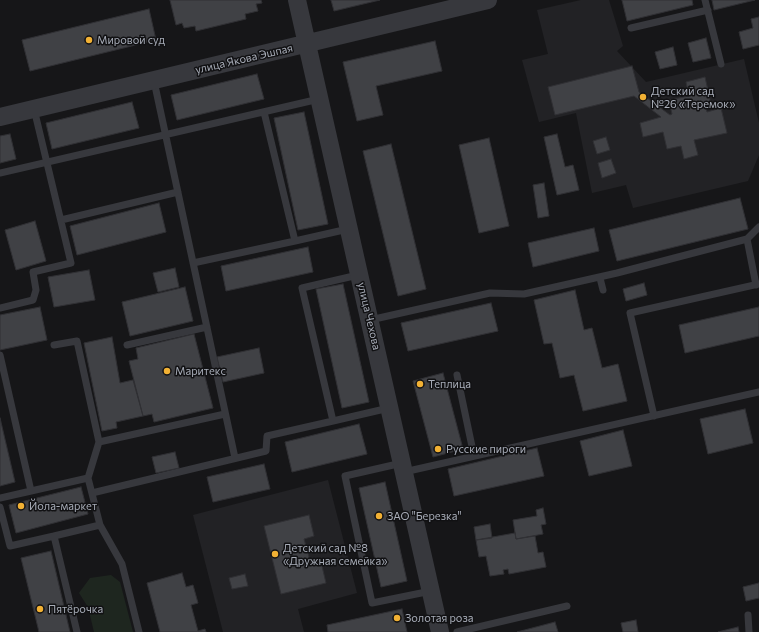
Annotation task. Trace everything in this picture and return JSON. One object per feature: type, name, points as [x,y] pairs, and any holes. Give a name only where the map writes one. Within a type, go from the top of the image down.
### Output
[{"type":"street","name":"улица Чехова","points":[[297,0],[440,632]]},
{"type":"street","name":"улица Якова Эшпая","points":[[0,117],[488,0]]},
{"type":"lane","points":[[705,0],[721,64]]},
{"type":"lane","points":[[632,28],[708,10]]},
{"type":"lane","points":[[154,80],[235,458]]},
{"type":"lane","points":[[0,173],[319,99]]},
{"type":"lane","points":[[0,308],[33,300],[36,290],[33,272],[71,263],[34,109]]},
{"type":"lane","points":[[264,112],[295,242]]},
{"type":"lane","points":[[61,220],[178,192]]},
{"type":"lane","points":[[369,320],[490,293],[524,294],[600,278],[747,239],[759,227]]},
{"type":"lane","points":[[193,263],[295,242],[349,229]]},
{"type":"lane","points":[[654,416],[630,313],[758,284],[747,239]]},
{"type":"lane","points":[[333,421],[302,288],[359,275]]},
{"type":"lane","points":[[600,278],[603,290]]},
{"type":"lane","points":[[127,345],[207,327]]},
{"type":"lane","points":[[54,345],[77,341],[99,442],[88,478],[100,524],[122,564],[139,632]]},
{"type":"lane","points":[[0,355],[31,491]]},
{"type":"lane","points":[[457,375],[474,456]]},
{"type":"lane","points":[[431,591],[372,603],[345,476],[474,456],[759,392]]},
{"type":"lane","points":[[92,493],[266,451],[266,436],[390,408]]},
{"type":"lane","points":[[99,442],[226,414]]},
{"type":"lane","points":[[0,498],[88,478]]},
{"type":"lane","points":[[0,507],[10,546],[100,524]]},
{"type":"lane","points":[[54,536],[77,632]]},
{"type":"lane","points":[[457,632],[567,606]]},
{"type":"lane","points":[[748,615],[749,632]]},
{"type":"shaded area","name":"Детский сад №26 «Теремок»","points":[[581,0],[609,0],[623,46],[617,51],[646,82],[744,59],[759,123],[759,155],[748,181],[633,208],[626,185],[592,193],[576,113],[539,122],[522,60],[548,54],[537,10]]},
{"type":"shaded area","name":"Детский сад №8 «Дружная семейка»","points":[[328,480],[357,593],[298,609],[304,632],[223,632],[193,515]]},
{"type":"shaded area","points":[[111,575],[120,582],[133,632],[94,632],[88,607],[79,593],[90,578]]},
{"type":"building","points":[[170,0],[261,0],[262,3],[256,4],[258,11],[245,14],[246,19],[196,31],[195,26],[184,28],[182,23],[176,25]]},
{"type":"building","points":[[331,0],[380,0],[334,11]]},
{"type":"building","points":[[622,0],[692,0],[693,5],[627,21]]},
{"type":"building","points":[[712,0],[755,0],[714,10]]},
{"type":"building","name":"Мировой суд","points":[[149,9],[156,40],[30,71],[22,40]]},
{"type":"building","points":[[759,17],[759,45],[743,49],[739,32],[753,28],[751,19]]},
{"type":"building","points":[[706,38],[711,58],[693,62],[688,43]]},
{"type":"building","points":[[435,41],[442,71],[376,86],[383,115],[357,121],[343,62]]},
{"type":"building","points":[[673,47],[677,65],[660,69],[655,52]]},
{"type":"building","points":[[632,66],[639,92],[670,115],[672,114],[669,100],[689,96],[686,82],[705,77],[711,104],[705,105],[707,112],[721,108],[727,133],[694,140],[698,155],[684,159],[681,146],[667,149],[663,132],[643,137],[640,123],[661,117],[634,96],[555,115],[548,87]]},
{"type":"building","points":[[257,74],[264,99],[177,120],[171,95]]},
{"type":"building","points":[[132,102],[139,128],[52,149],[46,123]]},
{"type":"building","points":[[304,112],[328,224],[298,230],[274,118]]},
{"type":"building","points":[[10,134],[16,159],[0,163],[0,136]]},
{"type":"building","points":[[557,134],[565,167],[573,165],[579,190],[557,195],[544,137]]},
{"type":"building","points":[[606,137],[610,150],[597,154],[593,141]]},
{"type":"building","points":[[489,138],[509,226],[479,233],[459,145]]},
{"type":"building","points":[[391,144],[426,289],[398,296],[363,151]]},
{"type":"building","points":[[611,159],[616,173],[602,178],[598,163]]},
{"type":"building","points":[[544,183],[549,216],[538,218],[533,185]]},
{"type":"building","points":[[740,198],[748,229],[617,261],[609,230]]},
{"type":"building","points":[[159,203],[166,232],[77,255],[70,226]]},
{"type":"building","points":[[35,221],[46,261],[16,270],[5,230]]},
{"type":"building","points":[[594,228],[599,251],[533,267],[528,243]]},
{"type":"building","points":[[308,247],[313,272],[226,291],[221,266]]},
{"type":"building","points":[[175,268],[179,287],[158,292],[153,273]]},
{"type":"building","points":[[89,270],[95,300],[54,307],[48,277]]},
{"type":"building","points":[[644,283],[647,295],[626,301],[623,289]]},
{"type":"building","points":[[343,284],[369,402],[342,408],[316,289]]},
{"type":"building","points":[[185,287],[193,321],[130,336],[122,302]]},
{"type":"building","points":[[575,290],[584,330],[592,328],[602,368],[618,364],[627,401],[583,411],[574,375],[560,378],[552,343],[544,344],[534,300]]},
{"type":"building","points":[[491,303],[498,331],[408,351],[401,323]]},
{"type":"building","points":[[40,307],[47,340],[0,350],[0,315]]},
{"type":"building","points":[[759,307],[759,336],[685,353],[679,325]]},
{"type":"building","name":"Маритекс","points":[[194,334],[213,408],[154,422],[152,414],[143,416],[129,361],[138,359],[136,348]]},
{"type":"building","points":[[112,337],[120,383],[133,380],[143,416],[116,422],[117,428],[102,431],[84,343]]},
{"type":"building","points":[[259,348],[264,373],[223,382],[217,357]]},
{"type":"building","points":[[443,373],[463,449],[433,457],[413,381]]},
{"type":"building","points":[[745,409],[753,443],[708,454],[700,419]]},
{"type":"building","points":[[0,418],[15,482],[0,486]]},
{"type":"building","points":[[359,424],[367,454],[292,472],[285,442]]},
{"type":"building","points":[[623,430],[632,466],[589,476],[580,441]]},
{"type":"building","points":[[537,448],[544,476],[454,496],[448,469]]},
{"type":"building","points":[[175,452],[179,468],[156,473],[152,457]]},
{"type":"building","points":[[264,464],[270,489],[213,502],[207,477]]},
{"type":"building","name":"ЗАО \"Березка\"","points":[[385,482],[407,581],[381,587],[359,488]]},
{"type":"building","points":[[81,487],[88,514],[16,533],[9,505]]},
{"type":"building","points":[[543,508],[546,524],[541,525],[543,534],[516,539],[513,520],[537,516],[536,510]]},
{"type":"building","points":[[309,515],[314,536],[304,539],[311,564],[321,562],[326,583],[281,594],[264,526]]},
{"type":"building","points":[[490,524],[492,538],[476,540],[474,527]]},
{"type":"building","points":[[515,533],[516,539],[535,536],[538,553],[543,552],[546,567],[509,574],[508,569],[503,570],[504,574],[490,576],[486,556],[479,557],[476,540]]},
{"type":"building","points":[[51,551],[70,632],[39,632],[21,558]]},
{"type":"building","points":[[182,573],[186,587],[193,585],[198,603],[191,605],[198,631],[205,629],[206,632],[160,632],[147,583]]},
{"type":"building","points":[[245,574],[248,586],[232,589],[229,578]]},
{"type":"building","points":[[759,583],[759,598],[746,601],[743,587]]},
{"type":"building","points":[[402,609],[407,632],[328,632],[327,625]]},
{"type":"building","points":[[636,620],[638,632],[623,632],[621,623]]},
{"type":"building","points":[[555,622],[558,632],[517,632]]},
{"type":"building","points":[[738,627],[739,632],[718,632]]},
{"type":"place","name":"Мировой суд","points":[[89,40]]},
{"type":"place","name":"Детский сад №26 «Теремок»","points":[[643,97]]},
{"type":"place","name":"Маритекс","points":[[167,371]]},
{"type":"place","name":"Теплица","points":[[420,384]]},
{"type":"place","name":"Русские пироги","points":[[438,449]]},
{"type":"place","name":"Йола-маркет","points":[[21,506]]},
{"type":"place","name":"ЗАО \"Березка\"","points":[[379,516]]},
{"type":"place","name":"Детский сад №8 «Дружная семейка»","points":[[275,554]]},
{"type":"place","name":"Пятёрочка","points":[[40,609]]},
{"type":"place","name":"Золотая роза","points":[[397,618]]}]
